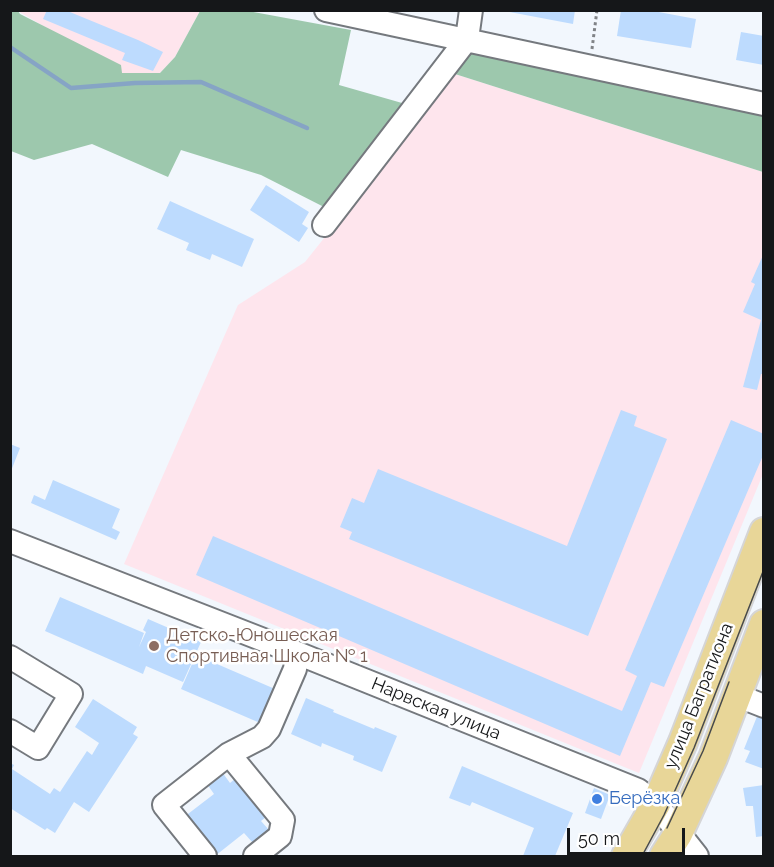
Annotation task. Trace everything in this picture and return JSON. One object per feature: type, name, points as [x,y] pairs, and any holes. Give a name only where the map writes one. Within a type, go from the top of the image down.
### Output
[{"type":"main road","name":"улица Багратиона","points":[[626,856],[656,804],[683,742],[764,532]]},
{"type":"main road","name":"улица Багратиона","points":[[671,845],[713,758],[764,624]]},
{"type":"street","points":[[326,10],[764,104]]},
{"type":"street","points":[[324,225],[466,39],[471,10]]},
{"type":"street","name":"Нарвская улица","points":[[10,541],[638,790],[656,804],[671,845],[698,856]]},
{"type":"street","points":[[205,856],[165,805],[229,754],[262,737],[270,729],[295,669],[297,653]]},
{"type":"street","points":[[10,657],[71,694],[38,748],[10,731]]},
{"type":"street","points":[[736,695],[764,706]]},
{"type":"street","points":[[229,754],[283,820],[280,836],[255,856]]},
{"type":"path","points":[[590,66],[597,10]]},
{"type":"shaded area","points":[[18,11],[200,11],[175,57],[160,73],[122,73]]},
{"type":"shaded area","points":[[455,74],[763,172],[763,474],[639,773],[124,564],[238,305],[305,262]]},
{"type":"green space","points":[[10,11],[18,11],[121,65],[122,73],[160,73],[175,57],[200,11],[248,11],[351,30],[339,85],[402,103],[324,207],[261,175],[181,150],[168,177],[92,144],[34,160],[11,151]]},
{"type":"green space","points":[[470,44],[763,110],[763,172],[455,74]]},
{"type":"building","points":[[47,10],[65,10],[163,52],[153,71],[122,60],[125,53],[43,19]]},
{"type":"building","points":[[499,10],[575,10],[573,24]]},
{"type":"building","points":[[621,10],[648,10],[696,19],[691,48],[617,36]]},
{"type":"building","points":[[741,32],[764,36],[764,65],[736,60]]},
{"type":"building","points":[[266,185],[309,212],[302,224],[308,228],[299,242],[250,210]]},
{"type":"building","points":[[170,201],[254,239],[242,267],[212,254],[210,260],[186,250],[189,243],[157,229]]},
{"type":"building","points":[[764,253],[764,374],[761,374],[757,390],[743,387],[761,320],[743,312],[755,284],[751,282]]},
{"type":"building","points":[[621,410],[637,416],[634,426],[667,439],[588,636],[349,539],[352,532],[340,527],[352,498],[364,503],[378,469],[567,546]]},
{"type":"building","points":[[731,420],[764,434],[764,453],[664,687],[651,682],[620,756],[196,575],[213,536],[622,711],[637,676],[625,670]]},
{"type":"building","points":[[10,444],[20,448],[11,471],[10,471]]},
{"type":"building","points":[[53,480],[120,509],[112,528],[120,532],[116,540],[31,503],[34,495],[45,500]]},
{"type":"building","points":[[60,597],[144,633],[139,647],[146,632],[143,630],[148,619],[201,642],[183,682],[146,666],[143,674],[45,631]]},
{"type":"building","points":[[196,655],[282,692],[267,726],[181,689]]},
{"type":"building","points":[[306,698],[334,710],[333,712],[397,736],[382,772],[353,760],[354,756],[322,743],[321,747],[291,734]]},
{"type":"building","points":[[93,699],[137,727],[133,734],[138,737],[89,812],[74,802],[55,833],[47,828],[45,830],[10,808],[10,763],[14,765],[12,769],[50,794],[54,788],[60,792],[87,751],[92,755],[99,743],[75,727]]},
{"type":"building","points":[[760,709],[764,710],[764,769],[745,762],[750,751],[744,749]]},
{"type":"building","points":[[462,766],[573,813],[555,856],[523,856],[534,828],[472,802],[470,806],[449,798]]},
{"type":"building","points":[[222,772],[230,783],[235,779],[266,817],[261,821],[269,830],[253,843],[244,833],[215,856],[184,817],[214,794],[207,784]]},
{"type":"building","points":[[764,785],[764,836],[756,837],[753,806],[746,806],[743,788]]},
{"type":"building","points":[[594,788],[610,795],[601,819],[585,813]]},
{"type":"waterway","points":[[10,47],[71,88],[135,83],[201,82],[307,128]]},
{"type":"tram line","points":[[642,856],[664,815],[694,748],[764,569]]},
{"type":"tram line","points":[[667,828],[703,751],[729,682]]},
{"type":"place","name":"Детско-Юношеская Спортивная Школа № 1","points":[[154,646]]},
{"type":"place","name":"Берёзка","points":[[597,799]]}]
